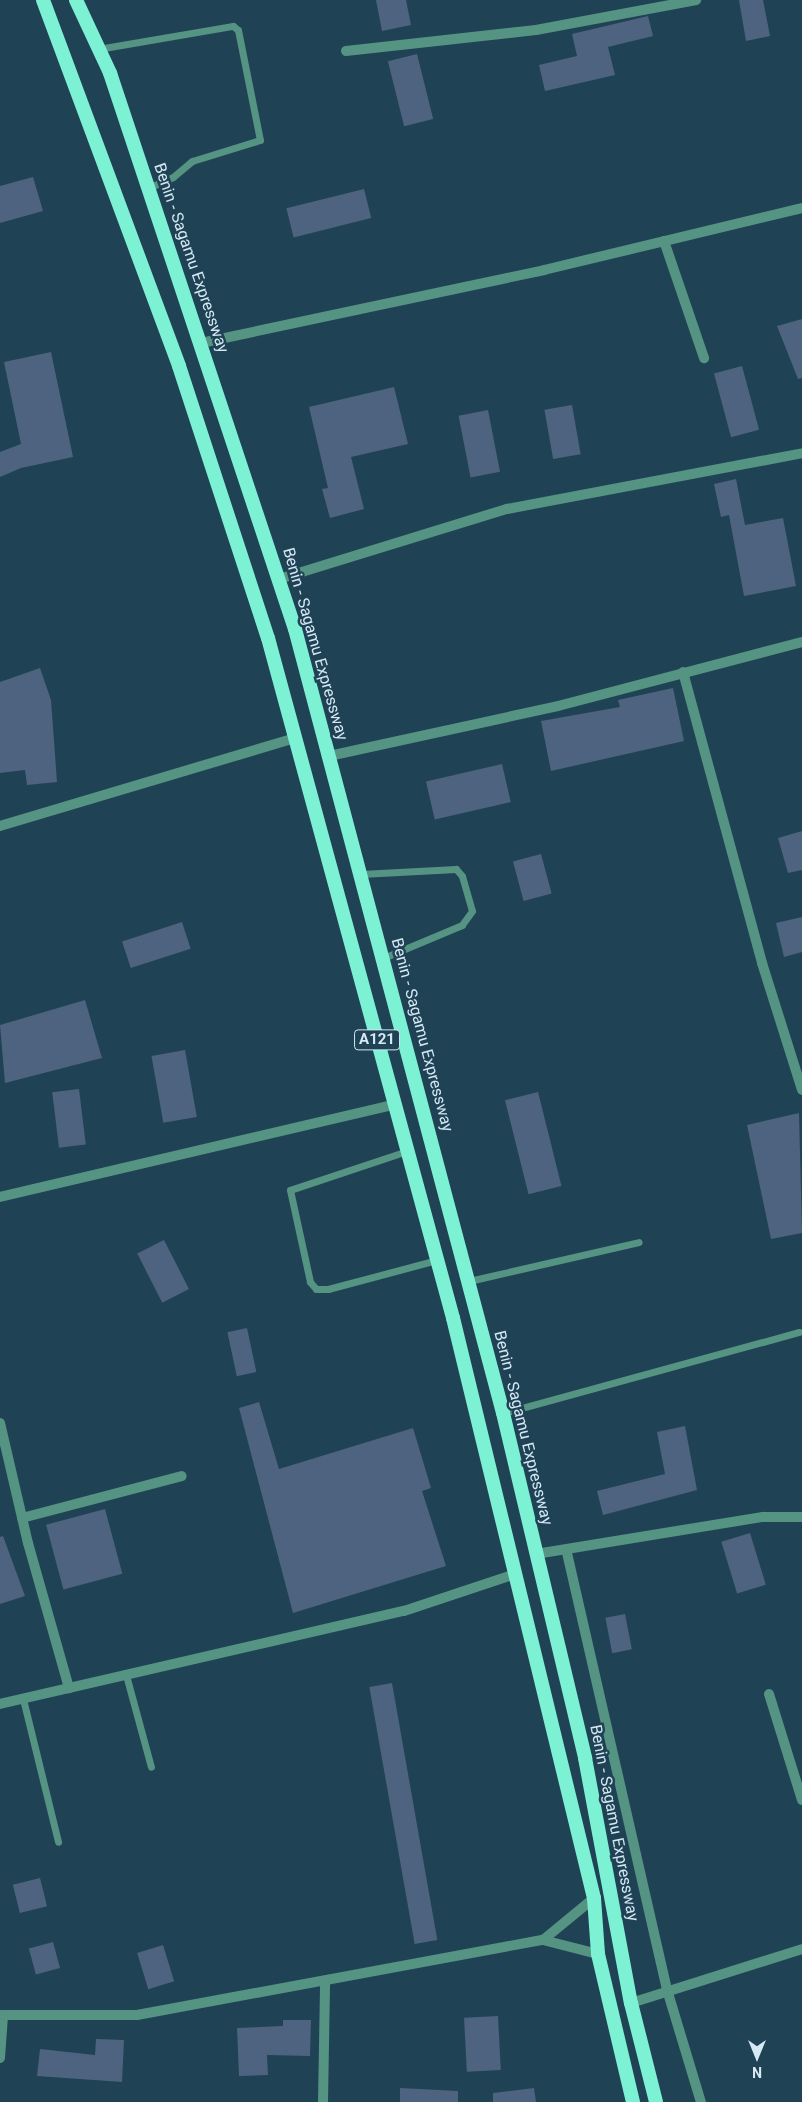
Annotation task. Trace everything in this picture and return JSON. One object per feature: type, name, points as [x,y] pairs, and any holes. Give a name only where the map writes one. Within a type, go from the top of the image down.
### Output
[{"type":"highway","name":"A121","points":[[43,0],[179,366],[268,638],[437,1260],[594,1898],[598,1954],[632,2102]]},
{"type":"highway","name":"Benin - Sagamu Expressway","points":[[76,0],[98,49],[201,343],[279,579],[329,756],[503,1413],[584,1758],[631,2003],[656,2102]]},
{"type":"street","points":[[346,51],[536,30],[696,0]]},
{"type":"street","points":[[201,343],[664,241],[802,208]]},
{"type":"street","points":[[664,241],[704,358]]},
{"type":"street","points":[[279,579],[507,509],[802,453]]},
{"type":"street","points":[[329,756],[558,706],[802,642]]},
{"type":"street","points":[[683,672],[762,963],[798,1058],[802,1090]]},
{"type":"street","points":[[0,826],[295,738]]},
{"type":"street","points":[[0,1197],[394,1104]]},
{"type":"street","points":[[0,1423],[22,1518],[69,1688]]},
{"type":"street","points":[[22,1518],[182,1476]]},
{"type":"street","points":[[536,1554],[567,1552],[692,1528],[802,1517]]},
{"type":"street","points":[[567,1552],[668,1993],[701,2102]]},
{"type":"street","points":[[0,1704],[404,1611],[515,1574]]},
{"type":"street","points":[[769,1694],[802,1800]]},
{"type":"street","points":[[542,1940],[594,1898]]},
{"type":"street","points":[[0,2058],[2,2015],[137,2015],[325,1983],[542,1940],[598,1954]]},
{"type":"street","points":[[631,2003],[668,1993],[802,1949]]},
{"type":"street","points":[[323,2102],[325,1983]]},
{"type":"lane","points":[[98,49],[233,26],[238,30],[260,140],[192,161],[173,178],[148,188]]},
{"type":"lane","points":[[361,874],[456,869],[462,876],[472,911],[462,925],[384,958]]},
{"type":"lane","points":[[407,1151],[290,1190],[310,1282],[316,1290],[328,1290],[437,1260]]},
{"type":"lane","points":[[468,1281],[639,1242]]},
{"type":"lane","points":[[503,1413],[799,1332]]},
{"type":"lane","points":[[126,1675],[151,1767]]},
{"type":"lane","points":[[23,1699],[58,1842]]},
{"type":"building","points":[[376,0],[406,0],[411,25],[382,31]]},
{"type":"building","points":[[739,0],[763,0],[770,36],[746,41]]},
{"type":"building","points":[[648,16],[653,36],[608,47],[615,75],[545,91],[539,65],[577,56],[572,34]]},
{"type":"building","points":[[417,54],[433,119],[404,126],[388,61]]},
{"type":"building","points":[[33,177],[43,211],[0,223],[0,186]]},
{"type":"building","points":[[364,189],[371,218],[294,237],[286,208]]},
{"type":"building","points":[[802,319],[802,378],[798,379],[777,326]]},
{"type":"building","points":[[51,352],[73,457],[21,468],[0,477],[0,452],[21,444],[4,362]]},
{"type":"building","points":[[742,366],[759,430],[731,437],[714,374]]},
{"type":"building","points":[[394,387],[408,444],[351,457],[364,509],[330,518],[322,489],[328,488],[309,407]]},
{"type":"building","points":[[572,405],[581,454],[553,459],[544,410]]},
{"type":"building","points":[[488,410],[500,472],[471,478],[459,416]]},
{"type":"building","points":[[736,479],[745,525],[783,518],[796,586],[744,596],[729,515],[721,517],[714,484]]},
{"type":"building","points":[[40,668],[51,700],[57,782],[27,785],[25,770],[0,773],[0,682]]},
{"type":"building","points":[[673,688],[684,741],[551,771],[541,721],[620,707],[618,700]]},
{"type":"building","points":[[502,764],[511,802],[435,820],[426,782]]},
{"type":"building","points":[[802,831],[802,870],[788,873],[778,838]]},
{"type":"building","points":[[541,854],[552,894],[524,901],[513,862]]},
{"type":"building","points":[[802,917],[802,952],[784,957],[776,923]]},
{"type":"building","points":[[182,922],[191,949],[131,968],[122,941]]},
{"type":"building","points":[[85,1000],[102,1058],[5,1083],[0,1025]]},
{"type":"building","points":[[185,1050],[197,1117],[163,1123],[152,1056]]},
{"type":"building","points":[[79,1089],[86,1145],[59,1148],[52,1092]]},
{"type":"building","points":[[538,1092],[561,1186],[528,1194],[505,1100]]},
{"type":"building","points":[[799,1113],[802,1233],[771,1239],[747,1125]]},
{"type":"building","points":[[164,1240],[189,1289],[162,1303],[137,1254]]},
{"type":"building","points":[[247,1328],[256,1372],[237,1376],[227,1332]]},
{"type":"building","points":[[259,1402],[279,1469],[413,1428],[431,1488],[422,1491],[446,1566],[293,1613],[239,1408]]},
{"type":"building","points":[[685,1426],[697,1490],[603,1515],[597,1491],[665,1474],[657,1432]]},
{"type":"building","points":[[105,1509],[122,1574],[63,1590],[46,1525]]},
{"type":"building","points":[[750,1533],[766,1585],[737,1593],[721,1542]]},
{"type":"building","points":[[3,1536],[25,1596],[0,1604],[0,1537]]},
{"type":"building","points":[[625,1614],[632,1649],[612,1653],[605,1618]]},
{"type":"building","points":[[392,1683],[437,1940],[415,1944],[369,1687]]},
{"type":"building","points":[[40,1878],[47,1906],[20,1913],[13,1885]]},
{"type":"building","points":[[53,1942],[60,1968],[36,1975],[29,1948]]},
{"type":"building","points":[[163,1945],[174,1981],[148,1989],[137,1953]]},
{"type":"building","points":[[498,2016],[501,2070],[467,2072],[464,2018]]},
{"type":"building","points":[[283,2020],[311,2020],[310,2056],[267,2055],[268,2075],[239,2076],[237,2028],[283,2026]]},
{"type":"building","points":[[96,2039],[124,2040],[122,2082],[37,2076],[40,2049],[95,2055]]},
{"type":"building","points":[[400,2088],[458,2091],[458,2102],[400,2102]]},
{"type":"building","points":[[534,2088],[536,2102],[493,2102],[493,2093]]}]
